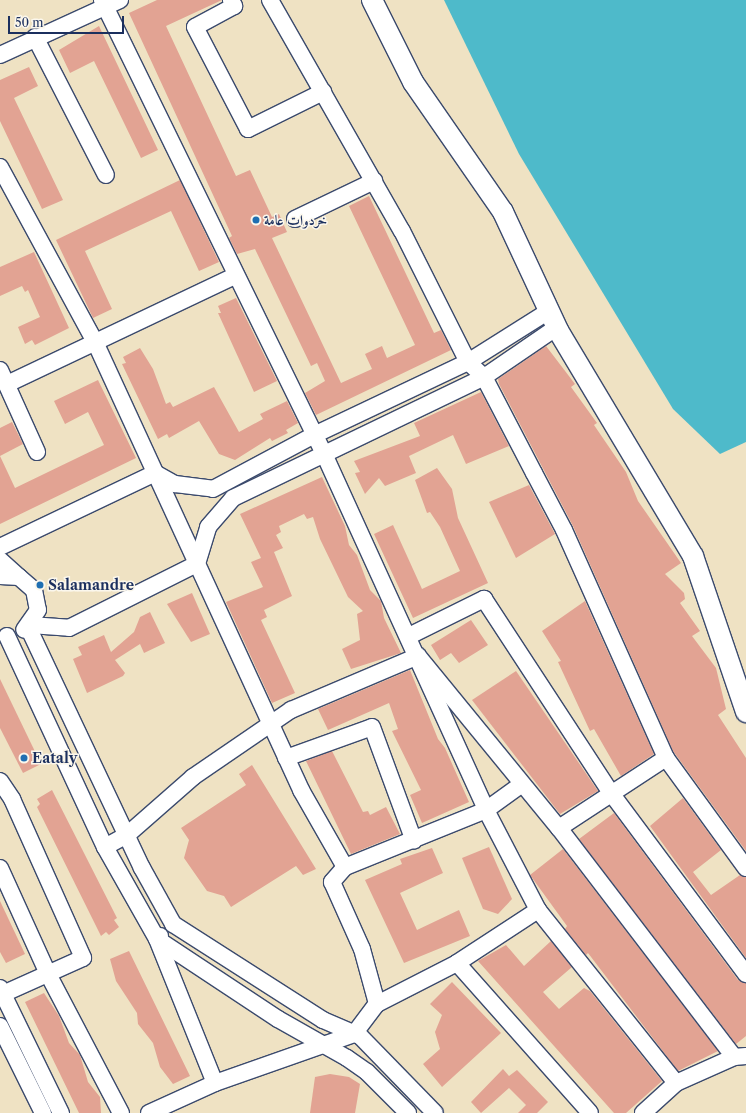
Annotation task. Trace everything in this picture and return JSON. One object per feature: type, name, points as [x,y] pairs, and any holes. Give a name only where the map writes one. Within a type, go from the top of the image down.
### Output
[{"type":"main road","points":[[372,0],[414,82],[503,212],[553,319],[693,556],[746,712]]},
{"type":"street","points":[[0,55],[103,3],[120,0]]},
{"type":"street","points":[[231,0],[234,6],[194,27],[248,129],[323,92]]},
{"type":"street","points":[[270,0],[374,181],[468,362],[484,377],[564,530],[666,758],[746,868]]},
{"type":"street","points":[[103,3],[234,276],[325,456],[409,636],[486,810],[538,910],[676,1083]]},
{"type":"street","points":[[35,37],[106,175]]},
{"type":"street","points":[[0,167],[96,344],[271,727],[286,758],[345,867]]},
{"type":"street","points":[[295,219],[374,181]]},
{"type":"street","points":[[37,452],[3,377],[96,344],[234,276]]},
{"type":"street","points":[[155,473],[175,484],[213,489],[314,435],[468,362],[553,319]]},
{"type":"street","points":[[215,1083],[157,939],[105,847],[3,635],[29,626],[69,628],[197,564],[208,527],[233,498],[325,456],[484,377],[553,319]]},
{"type":"street","points":[[0,547],[155,473]]},
{"type":"street","points":[[0,560],[19,577],[28,582],[38,600],[38,610],[29,626]]},
{"type":"street","points":[[0,576],[19,577]]},
{"type":"street","points":[[409,636],[484,599],[611,793],[746,974]]},
{"type":"street","points":[[29,626],[127,835],[173,924],[323,1020],[354,1034],[435,1113]]},
{"type":"street","points":[[105,847],[127,835],[193,776],[271,727],[291,710],[325,693],[418,656]]},
{"type":"street","points":[[418,656],[559,828],[740,1057],[676,1083],[643,1113]]},
{"type":"street","points":[[286,758],[372,727],[414,841]]},
{"type":"street","points":[[559,828],[666,758]]},
{"type":"street","points":[[0,781],[6,802],[83,958],[48,974],[1,991],[61,1113]]},
{"type":"street","points":[[377,1004],[362,948],[332,882],[345,867],[414,841],[486,810],[522,784]]},
{"type":"street","points":[[0,868],[48,974],[121,1113]]},
{"type":"street","points":[[148,1113],[215,1083],[288,1056],[327,1046],[354,1034],[377,1004],[457,963],[538,910]]},
{"type":"street","points":[[157,939],[173,924]]},
{"type":"street","points":[[157,939],[367,1072],[408,1113]]},
{"type":"street","points":[[457,963],[590,1113]]},
{"type":"street","points":[[0,1026],[43,1113]]},
{"type":"water","points":[[444,0],[746,0],[746,442],[720,454],[673,409],[519,154]]},
{"type":"building","points":[[157,0],[222,0],[166,26],[236,176],[250,170],[272,217],[279,214],[287,232],[272,238],[341,383],[372,369],[365,354],[382,346],[387,358],[415,345],[349,206],[369,196],[434,333],[441,330],[451,350],[316,415],[305,393],[325,381],[317,363],[311,366],[255,249],[237,254],[229,238],[232,236],[129,13]]},
{"type":"building","points":[[99,26],[158,150],[141,158],[94,61],[70,73],[59,50]]},
{"type":"building","points":[[29,67],[38,86],[14,98],[63,200],[42,209],[0,121],[0,80]]},
{"type":"building","points":[[180,180],[219,262],[199,271],[171,211],[85,251],[112,309],[93,318],[56,240]]},
{"type":"building","points":[[34,252],[69,328],[35,345],[32,340],[25,344],[18,327],[40,317],[28,290],[25,292],[22,286],[0,296],[0,267]]},
{"type":"building","points":[[236,298],[277,381],[254,392],[218,313],[221,313],[218,306]]},
{"type":"building","points":[[546,346],[575,384],[571,387],[597,423],[594,425],[626,472],[638,501],[681,563],[665,574],[684,593],[685,599],[680,603],[700,631],[692,636],[716,668],[726,709],[718,715],[746,758],[746,851],[673,751],[573,526],[499,384],[498,379]]},
{"type":"building","points":[[140,348],[153,369],[166,404],[170,402],[173,407],[214,387],[239,432],[263,419],[260,414],[287,401],[298,423],[286,430],[288,433],[272,441],[270,438],[235,460],[219,454],[199,421],[169,438],[167,434],[158,439],[122,364],[126,363],[123,357]]},
{"type":"building","points":[[98,380],[136,458],[0,524],[0,456],[15,488],[104,445],[88,412],[65,424],[54,401]]},
{"type":"building","points":[[481,392],[509,446],[466,464],[453,435],[409,456],[416,473],[385,486],[379,478],[365,494],[355,473],[360,472],[354,461],[420,436],[414,423]]},
{"type":"building","points":[[12,422],[23,444],[0,456],[0,428]]},
{"type":"building","points":[[437,468],[452,489],[458,518],[488,583],[413,618],[374,534],[393,525],[422,589],[460,571],[440,527],[430,512],[427,513],[415,480]]},
{"type":"building","points":[[322,477],[345,526],[349,545],[357,555],[370,590],[381,601],[384,618],[401,653],[351,669],[342,649],[360,640],[357,614],[363,611],[348,597],[320,539],[313,517],[307,519],[304,514],[279,526],[281,532],[276,535],[283,548],[274,552],[292,596],[264,610],[267,617],[261,620],[295,693],[272,703],[226,602],[263,587],[251,562],[261,558],[240,514]]},
{"type":"building","points":[[529,485],[555,534],[516,558],[489,502]]},
{"type":"building","points":[[192,593],[210,634],[191,642],[167,604]]},
{"type":"building","points":[[585,601],[654,754],[621,776],[594,729],[590,731],[558,662],[561,661],[542,631]]},
{"type":"building","points":[[150,612],[165,643],[144,653],[140,644],[115,660],[125,673],[123,676],[87,693],[73,659],[82,655],[78,647],[104,635],[111,652],[134,632],[140,617]]},
{"type":"building","points":[[471,620],[488,645],[459,663],[451,653],[440,660],[431,645]]},
{"type":"building","points":[[410,670],[438,739],[445,748],[469,802],[422,823],[410,795],[421,790],[392,731],[398,729],[389,703],[328,730],[318,709]]},
{"type":"building","points":[[516,671],[598,791],[560,814],[472,700]]},
{"type":"building","points":[[0,679],[41,764],[23,773],[0,728]]},
{"type":"building","points":[[332,751],[363,812],[368,811],[370,815],[386,807],[400,834],[351,854],[306,761]]},
{"type":"building","points":[[252,765],[316,869],[303,875],[296,866],[231,907],[224,896],[207,891],[184,858],[189,840],[181,828],[246,785],[239,774]]},
{"type":"building","points":[[52,790],[117,918],[114,920],[119,927],[109,935],[106,932],[101,936],[37,807],[40,804],[37,799]]},
{"type":"building","points":[[683,798],[721,850],[693,872],[711,895],[740,875],[746,877],[746,958],[650,826]]},
{"type":"building","points":[[614,813],[738,980],[746,983],[746,1036],[736,1044],[579,839]]},
{"type":"building","points":[[489,847],[512,899],[498,914],[483,909],[462,858]]},
{"type":"building","points":[[432,848],[443,873],[400,893],[417,930],[459,910],[470,936],[404,963],[365,880],[402,864],[400,859]]},
{"type":"building","points":[[563,849],[718,1051],[678,1071],[588,953],[586,955],[565,929],[567,926],[530,875]]},
{"type":"building","points":[[0,901],[25,954],[6,963],[0,952]]},
{"type":"building","points":[[551,941],[572,967],[543,992],[559,1009],[584,988],[590,991],[662,1081],[626,1113],[614,1113],[478,961],[506,945],[524,966]]},
{"type":"building","points":[[129,951],[190,1076],[173,1084],[160,1067],[153,1043],[138,1024],[137,1013],[116,981],[110,959]]},
{"type":"building","points":[[452,982],[501,1033],[442,1087],[423,1064],[440,1049],[435,1032],[442,1015],[430,1004]]},
{"type":"building","points":[[44,993],[59,1016],[69,1043],[80,1055],[88,1082],[100,1097],[101,1113],[79,1113],[25,1002]]},
{"type":"building","points":[[503,1069],[509,1076],[517,1070],[548,1102],[537,1113],[518,1113],[526,1105],[509,1088],[481,1113],[471,1102]]},
{"type":"building","points":[[330,1074],[349,1077],[360,1084],[355,1113],[310,1113],[315,1077]]},
{"type":"place","name":"خردوات عامة","points":[[256,220]]},
{"type":"place","name":"Salamandre","points":[[40,585]]},
{"type":"place","name":"Eataly","points":[[24,758]]}]
